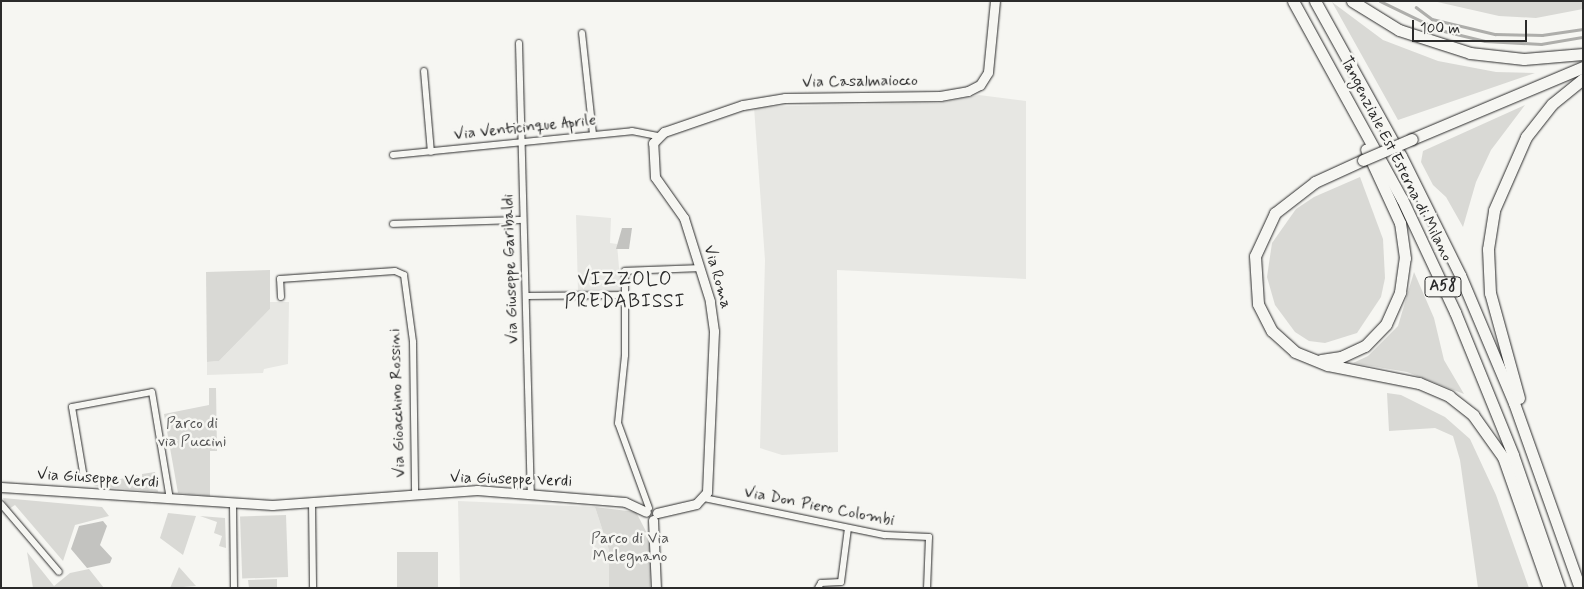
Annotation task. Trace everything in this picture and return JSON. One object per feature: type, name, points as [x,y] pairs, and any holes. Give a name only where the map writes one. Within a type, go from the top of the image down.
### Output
[{"type":"highway","name":"Tangenziale Est Esterna di Milano","points":[[1293,1],[1402,199],[1455,312],[1510,446],[1558,588]]},
{"type":"highway","name":"Tangenziale Est Esterna di Milano","points":[[1315,1],[1398,148],[1451,257],[1514,403],[1547,491],[1580,588]]},
{"type":"highway","points":[[1352,1],[1399,30],[1470,53],[1524,59],[1583,54]]},
{"type":"highway","points":[[1549,588],[1503,458],[1473,415],[1449,396],[1419,383],[1315,360],[1283,343],[1265,320],[1254,287],[1255,256],[1267,225],[1285,202],[1315,182],[1583,67]]},
{"type":"highway","name":"A58","points":[[1315,360],[1354,352],[1376,336],[1395,308],[1405,258],[1395,206],[1331,68]]},
{"type":"highway","name":"A58","points":[[1547,491],[1496,321],[1488,249],[1496,201],[1514,157],[1538,120],[1583,80]]},
{"type":"street","name":"Via Casalmaiocco","points":[[658,136],[724,109],[785,98],[940,96],[968,91],[980,85],[988,72],[995,1]]},
{"type":"street","points":[[582,33],[594,134]]},
{"type":"street","name":"Via Giuseppe Garibaldi","points":[[519,43],[520,142],[531,494]]},
{"type":"street","points":[[424,71],[431,152]]},
{"type":"street","name":"Via Venticinque Aprile","points":[[393,155],[642,130],[658,136]]},
{"type":"street","name":"Via Roma","points":[[658,136],[651,156],[654,178],[681,210],[700,268],[714,331],[709,469],[704,498]]},
{"type":"street","points":[[393,224],[523,220]]},
{"type":"street","points":[[656,588],[651,513],[618,423],[626,271],[700,268]]},
{"type":"street","name":"Via Gioacchino Rossini","points":[[281,297],[280,280],[395,272],[404,275],[413,342],[415,494]]},
{"type":"street","points":[[526,296],[626,295]]},
{"type":"street","points":[[84,478],[72,407],[152,392],[170,500]]},
{"type":"street","name":"Via Giuseppe Verdi","points":[[1,487],[233,505],[312,502],[477,490],[625,502],[651,513]]},
{"type":"street","points":[[651,513],[694,505],[704,498]]},
{"type":"street","name":"Via Don Piero Colombi","points":[[704,498],[848,528],[929,537],[927,588]]},
{"type":"street","points":[[312,502],[313,588]]},
{"type":"street","points":[[1,504],[59,572]]},
{"type":"street","points":[[233,505],[234,588]]},
{"type":"street","points":[[818,588],[821,583],[841,582],[848,528]]},
{"type":"shaded area","points":[[979,95],[1026,101],[1026,279],[837,270],[838,452],[782,455],[760,448],[765,260],[754,107],[938,103]]},
{"type":"shaded area","points":[[576,215],[611,218],[610,243],[617,244],[621,291],[578,291]]},
{"type":"shaded area","points":[[270,302],[289,302],[288,364],[264,369],[263,373],[207,375],[207,362],[219,361],[270,309]]},
{"type":"shaded area","points":[[458,501],[595,507],[609,550],[609,588],[460,588]]},
{"type":"green space","points":[[1433,1],[1583,1],[1583,9],[1536,18],[1499,16]]},
{"type":"green space","points":[[1332,2],[1383,40],[1438,61],[1496,72],[1535,73],[1398,120]]},
{"type":"green space","points":[[1525,105],[1491,150],[1476,182],[1463,227],[1446,197],[1433,185],[1421,162],[1423,151]]},
{"type":"green space","points":[[1360,177],[1383,239],[1385,278],[1381,297],[1357,333],[1325,343],[1309,341],[1295,332],[1275,305],[1267,277],[1272,243],[1296,209],[1314,197]]},
{"type":"green space","points":[[270,270],[270,309],[219,361],[207,362],[206,272]]},
{"type":"green space","points":[[1414,272],[1434,318],[1444,360],[1464,394],[1407,372],[1353,363],[1368,356],[1398,326]]},
{"type":"green space","name":"Parco di via Puccini","points":[[209,388],[216,388],[217,451],[210,451],[210,496],[178,493],[164,414],[209,405]]},
{"type":"green space","points":[[1387,393],[1401,395],[1445,417],[1470,439],[1496,495],[1529,588],[1478,588],[1460,460],[1453,436],[1435,428],[1389,431]]},
{"type":"green space","points":[[155,472],[158,492],[93,486],[136,475],[142,478],[142,474]]},
{"type":"green space","points":[[3,498],[102,507],[109,516],[75,525],[63,561],[15,505],[9,509]]},
{"type":"green space","name":"Parco di Via Melegnano","points":[[595,507],[636,512],[652,543],[650,588],[609,588],[609,550]]},
{"type":"green space","points":[[168,513],[196,516],[183,555],[160,538]]},
{"type":"green space","points":[[286,515],[288,577],[242,579],[240,517]]},
{"type":"green space","points":[[200,516],[225,518],[226,548],[219,546],[222,536],[214,533],[217,522]]},
{"type":"green space","points":[[27,552],[54,586],[70,573],[89,569],[104,588],[33,588]]},
{"type":"green space","points":[[397,552],[438,552],[438,588],[397,588]]},
{"type":"green space","points":[[179,567],[196,586],[170,588]]},
{"type":"green space","points":[[277,579],[277,588],[249,588],[248,580]]},
{"type":"building","points":[[622,228],[632,228],[629,249],[616,249]]},
{"type":"building","points":[[103,521],[107,526],[100,545],[112,558],[110,563],[87,568],[71,549],[79,526]]},
{"type":"waterway","points":[[1380,1],[1440,30],[1485,41],[1541,44],[1583,37]]},
{"type":"waterway","points":[[1416,7],[1432,19],[1495,34],[1542,35],[1583,29]]},
{"type":"district","name":"VIZZOLO PREDABISSI","points":[[625,291]]}]
